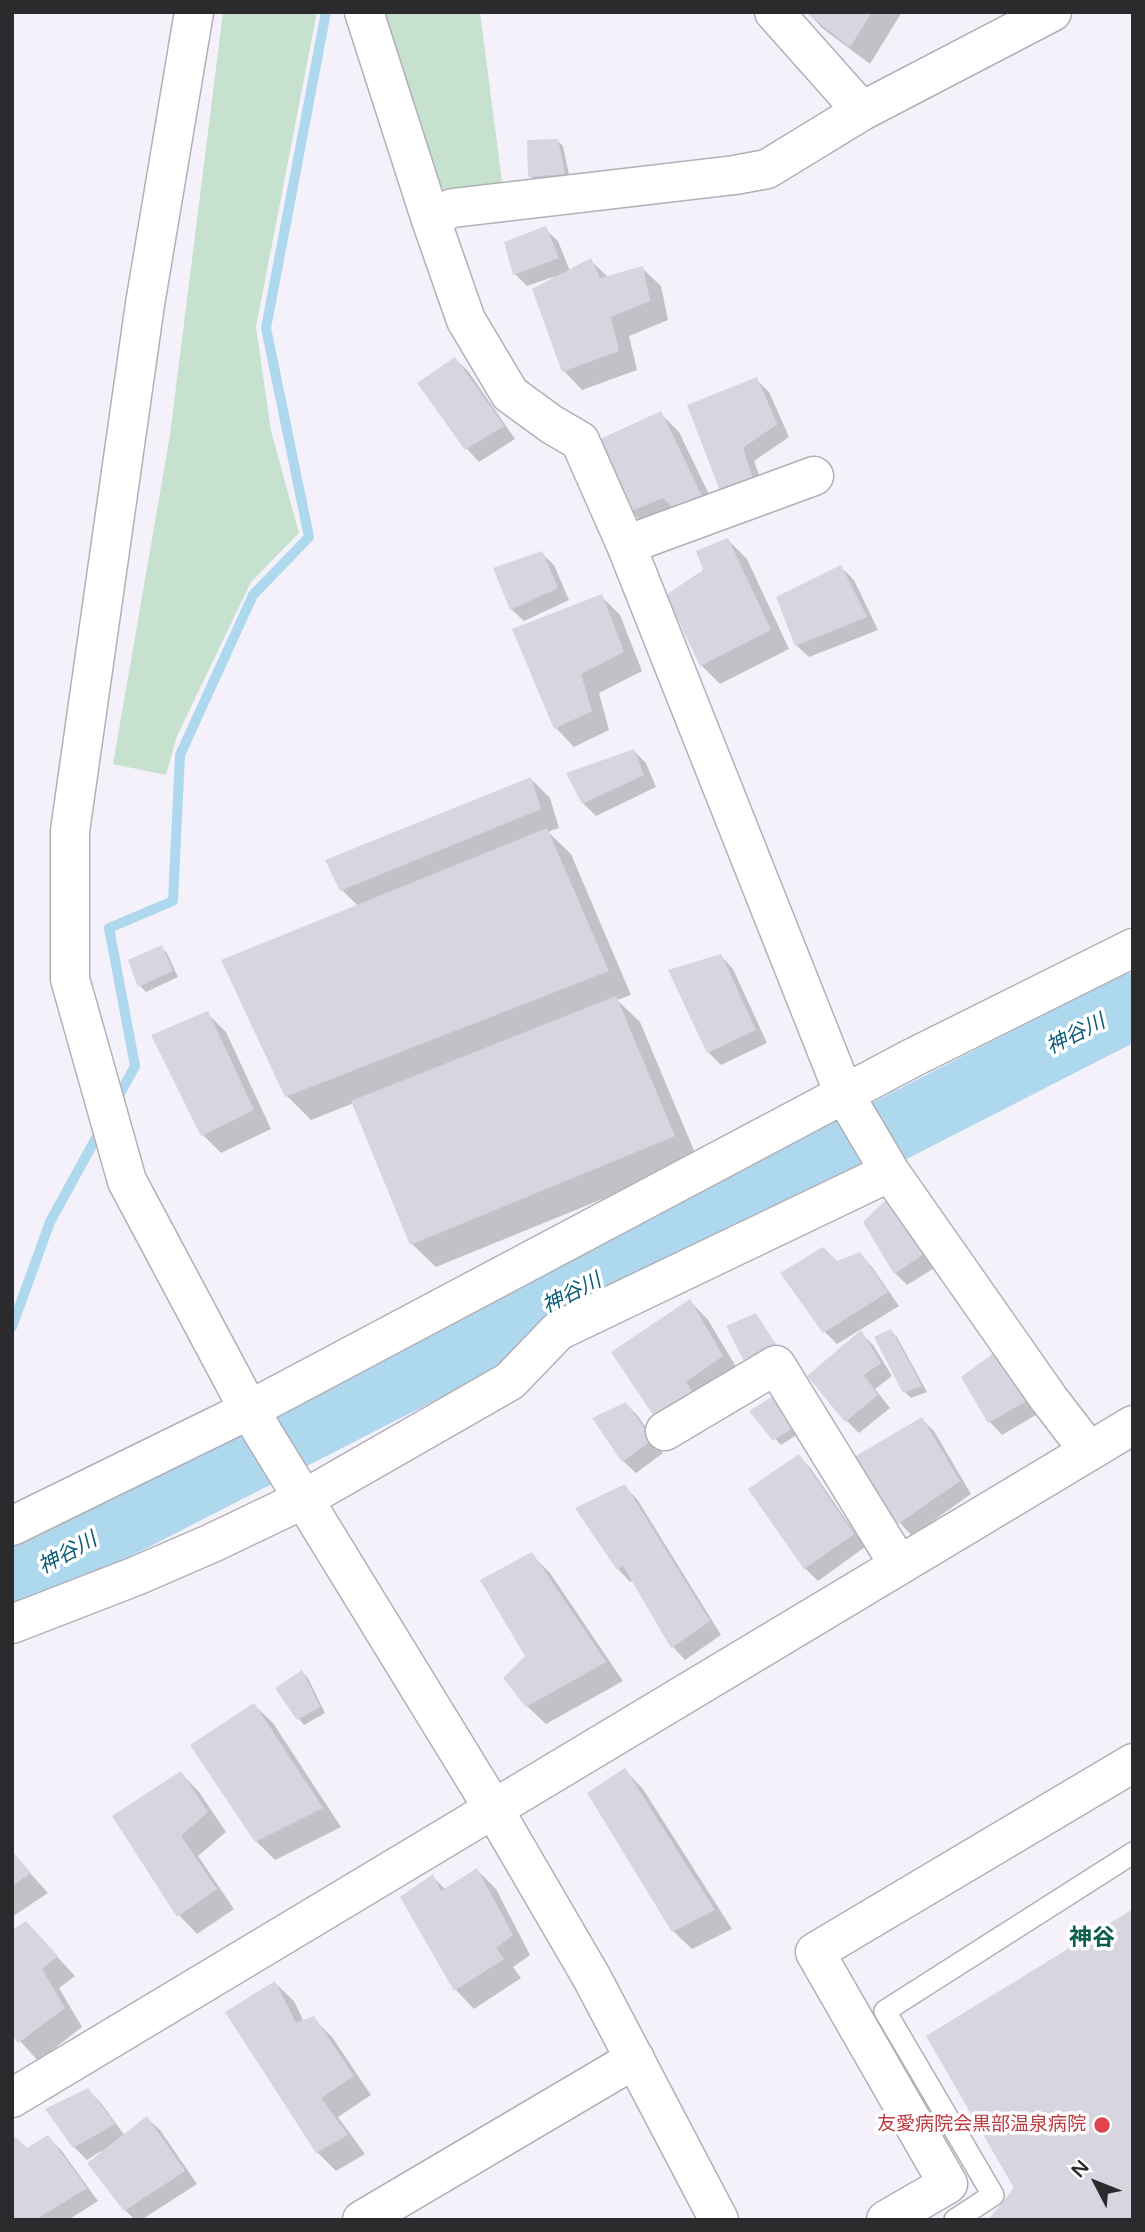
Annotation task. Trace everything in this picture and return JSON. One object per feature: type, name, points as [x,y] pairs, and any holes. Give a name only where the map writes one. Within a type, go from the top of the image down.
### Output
[{"type":"street","points":[[194,12],[145,304],[70,831],[70,979],[127,1181],[248,1410],[493,1808],[592,1978],[719,2220]]},
{"type":"street","points":[[364,12],[466,320],[510,394],[551,424],[580,440],[626,545],[844,1094],[890,1172],[1049,1399],[1089,1451]]},
{"type":"street","points":[[774,12],[862,111]]},
{"type":"street","points":[[430,217],[453,208],[767,169],[862,111],[1052,12]]},
{"type":"street","points":[[626,545],[814,476]]},
{"type":"street","points":[[12,1526],[248,1410],[844,1094],[1133,948]]},
{"type":"street","points":[[12,1624],[212,1543],[510,1381],[558,1331],[890,1172]]},
{"type":"street","points":[[665,1431],[776,1365],[899,1565]]},
{"type":"street","points":[[12,2098],[1133,1425]]},
{"type":"street","points":[[886,2220],[948,2184],[815,1952],[1133,1763]]},
{"type":"street","points":[[362,2220],[635,2059]]},
{"type":"lane","points":[[955,2220],[993,2196],[885,2011],[1133,1853]]},
{"type":"green space","points":[[223,12],[317,12],[256,327],[271,431],[299,533],[251,582],[177,736],[166,775],[113,764],[170,435]]},
{"type":"green space","points":[[377,12],[480,12],[502,182],[433,192]]},
{"type":"building","points":[[805,12],[872,12],[850,47]]},
{"type":"building","points":[[558,139],[565,174],[528,177],[527,140]]},
{"type":"building","points":[[546,226],[559,258],[513,275],[504,242]]},
{"type":"building","points":[[591,258],[600,278],[643,266],[650,301],[611,317],[619,351],[562,372],[532,289]]},
{"type":"building","points":[[455,357],[504,426],[465,450],[417,383]]},
{"type":"building","points":[[757,377],[777,424],[743,448],[753,479],[720,491],[687,405]]},
{"type":"building","points":[[661,411],[703,498],[675,510],[663,498],[629,512],[596,441]]},
{"type":"building","points":[[728,538],[771,630],[700,666],[666,595],[703,570],[696,551]]},
{"type":"building","points":[[542,551],[558,588],[510,610],[493,568]]},
{"type":"building","points":[[841,565],[867,617],[795,646],[776,597]]},
{"type":"building","points":[[602,594],[624,652],[581,674],[592,711],[554,729],[512,629]]},
{"type":"building","points":[[634,749],[644,775],[582,804],[566,773]]},
{"type":"building","points":[[531,777],[541,809],[340,891],[325,860]]},
{"type":"building","points":[[547,828],[609,971],[285,1097],[221,960]]},
{"type":"building","points":[[162,945],[173,971],[138,987],[128,960]]},
{"type":"building","points":[[721,954],[756,1030],[707,1053],[668,970]]},
{"type":"building","points":[[616,996],[675,1136],[410,1245],[351,1101]]},
{"type":"building","points":[[208,1011],[254,1110],[201,1136],[151,1035]]},
{"type":"building","points":[[887,1199],[924,1254],[894,1274],[863,1222]]},
{"type":"building","points":[[823,1247],[837,1261],[860,1252],[888,1292],[823,1333],[780,1273]]},
{"type":"building","points":[[690,1299],[723,1356],[686,1382],[697,1399],[657,1421],[611,1352]]},
{"type":"building","points":[[756,1313],[777,1346],[744,1361],[726,1326]]},
{"type":"building","points":[[891,1329],[922,1386],[903,1393],[874,1337]]},
{"type":"building","points":[[861,1330],[881,1363],[864,1375],[878,1395],[845,1422],[807,1376]]},
{"type":"building","points":[[994,1353],[1030,1399],[988,1423],[961,1377]]},
{"type":"building","points":[[778,1393],[797,1425],[773,1441],[749,1411]]},
{"type":"building","points":[[626,1402],[652,1440],[622,1462],[592,1418]]},
{"type":"building","points":[[922,1417],[960,1481],[898,1524],[851,1459]]},
{"type":"building","points":[[799,1454],[854,1534],[804,1569],[748,1489]]},
{"type":"building","points":[[625,1484],[710,1621],[671,1648],[623,1566],[617,1570],[575,1508]]},
{"type":"building","points":[[532,1552],[606,1662],[526,1707],[503,1678],[525,1656],[480,1580]]},
{"type":"building","points":[[302,1670],[320,1707],[297,1720],[275,1688]]},
{"type":"building","points":[[254,1703],[323,1808],[255,1842],[190,1745]]},
{"type":"building","points":[[625,1768],[715,1910],[672,1932],[587,1793]]},
{"type":"building","points":[[181,1771],[208,1812],[181,1836],[217,1889],[177,1917],[112,1816]]},
{"type":"building","points":[[12,1851],[31,1873],[12,1886]]},
{"type":"building","points":[[477,1868],[513,1935],[496,1948],[504,1959],[454,1991],[400,1897],[433,1874],[441,1891]]},
{"type":"building","points":[[1133,1909],[1133,2220],[988,2220],[1014,2188],[926,2036]]},
{"type":"building","points":[[26,1921],[58,1956],[42,1969],[65,2008],[18,2043],[12,2035],[12,1930]]},
{"type":"building","points":[[275,1981],[296,2023],[314,2016],[354,2076],[321,2098],[348,2135],[316,2153],[225,2012]]},
{"type":"building","points":[[88,2088],[115,2124],[73,2148],[45,2109]]},
{"type":"building","points":[[147,2116],[185,2171],[124,2211],[87,2163]]},
{"type":"building","points":[[48,2135],[87,2188],[35,2220],[14,2220],[12,2139],[16,2137],[27,2148]]},
{"type":"waterway","points":[[116,1101],[135,1066],[109,928],[173,901],[180,755],[253,595],[309,537],[266,328],[326,12]]},
{"type":"waterway","name":"神谷川","points":[[12,1585],[100,1535],[1133,1006]]},
{"type":"waterway","points":[[12,1327],[50,1222],[102,1127]]},
{"type":"place","name":"友愛病院会黒部温泉病院","points":[[1102,2125]]},
{"type":"district","name":"神谷","points":[[1092,1939]]}]
